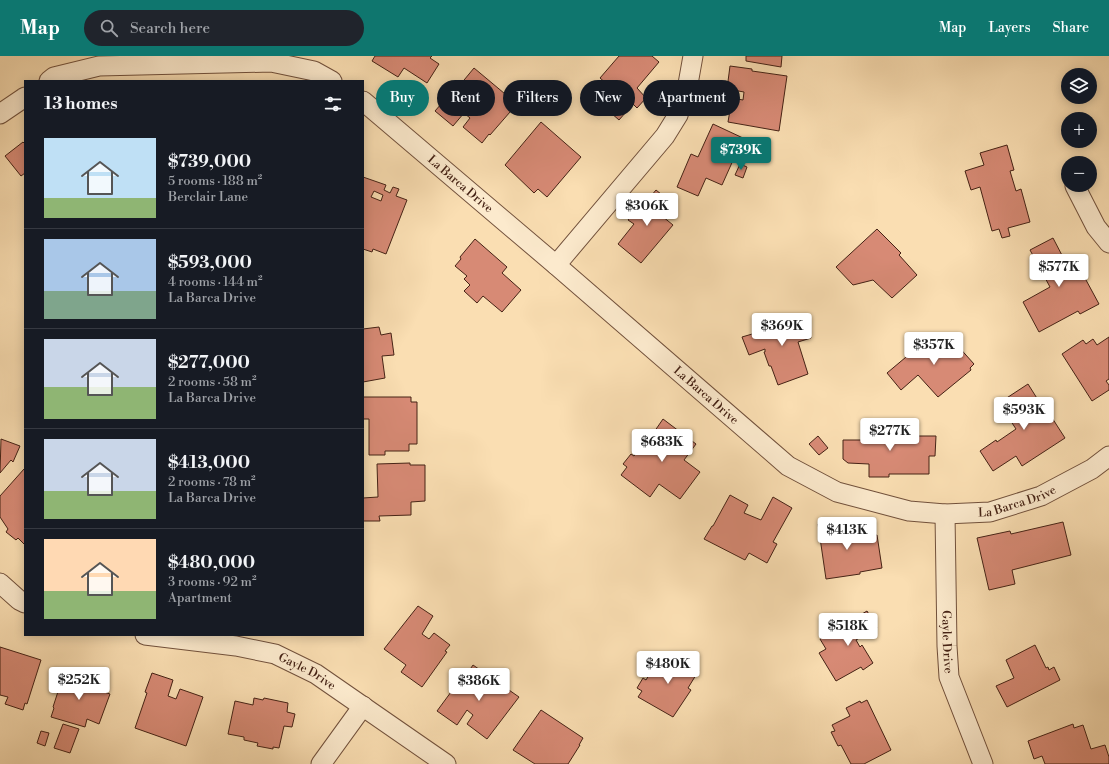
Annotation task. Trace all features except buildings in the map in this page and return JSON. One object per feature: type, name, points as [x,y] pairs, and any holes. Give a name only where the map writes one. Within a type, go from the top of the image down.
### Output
[{"type":"street","points":[[556,265],[665,136],[678,115],[688,84],[693,56]]},
{"type":"street","points":[[50,80],[54,77],[100,66],[272,62],[314,71],[330,80]]},
{"type":"street","points":[[0,114],[24,98]]},
{"type":"street","name":"La Barca Drive","points":[[364,102],[556,265],[788,466],[837,492],[909,511],[945,514],[990,512],[1041,496],[1092,469],[1109,456]]},
{"type":"street","points":[[1078,192],[1096,227],[1109,243]]},
{"type":"street","name":"Gayle Drive","points":[[945,514],[947,646],[949,677],[984,764]]},
{"type":"street","points":[[0,583],[19,600],[24,602]]},
{"type":"street","name":"Gayle Drive","points":[[153,636],[236,646],[275,654],[316,674],[446,764]]},
{"type":"street","points":[[321,764],[363,706]]}]
